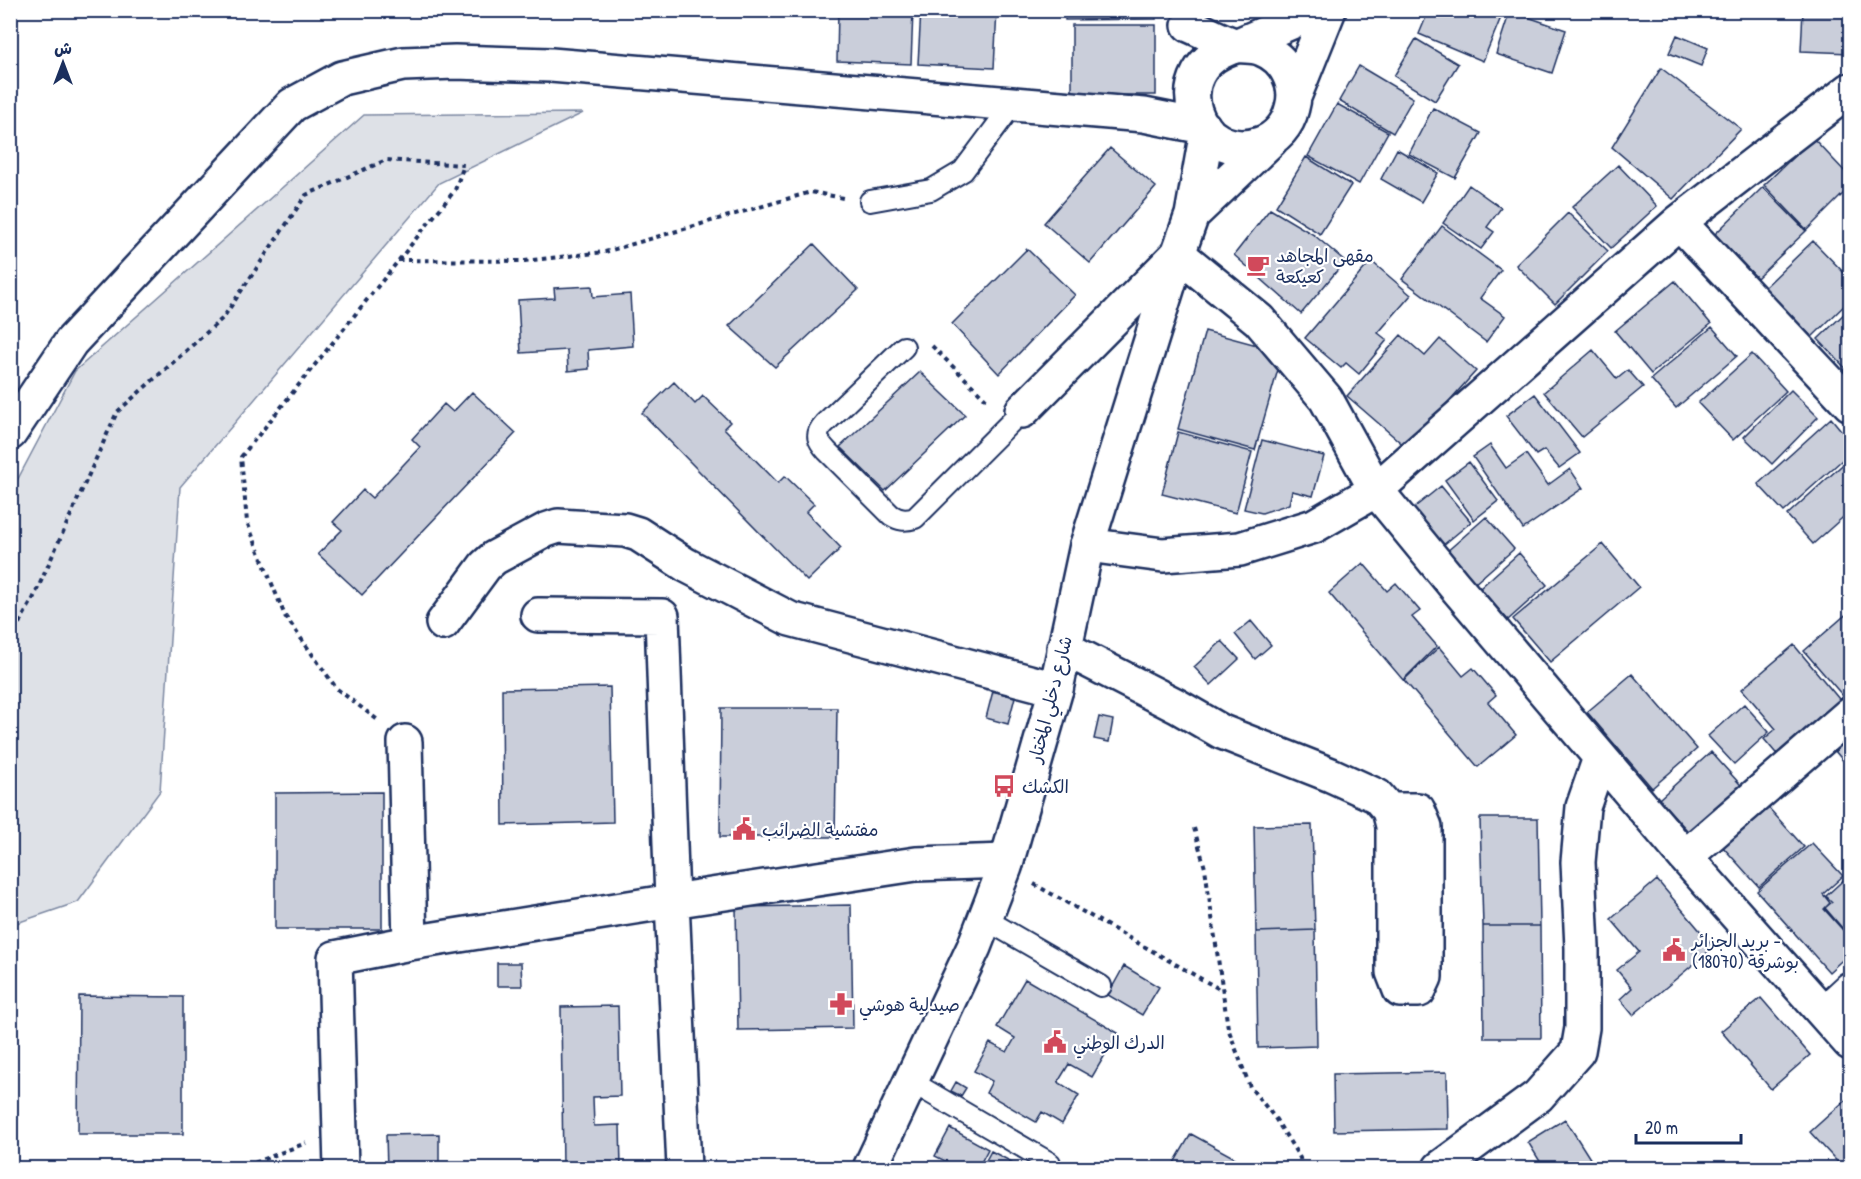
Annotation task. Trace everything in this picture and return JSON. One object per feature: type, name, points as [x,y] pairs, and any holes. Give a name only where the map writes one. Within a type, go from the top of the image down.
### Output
[{"type":"street","points":[[1144,115],[1216,53],[1319,10]]},
{"type":"street","points":[[1192,215],[1277,134],[1290,117],[1294,97],[1329,10]]},
{"type":"street","points":[[1188,18],[1236,46],[1261,48],[1282,62],[1289,73],[1294,97]]},
{"type":"street","points":[[1188,18],[1200,68],[1194,84],[1192,101],[1197,117],[1205,129],[1223,142],[1241,147],[1261,144],[1277,134]]},
{"type":"street","points":[[10,433],[71,342],[292,105],[342,78],[403,64],[455,62],[551,65],[1144,115],[1205,129]]},
{"type":"street","points":[[1087,545],[1163,555],[1240,549],[1314,526],[1376,490],[1679,222],[1851,90]]},
{"type":"street","name":"شارع دخلي المختار","points":[[870,1168],[974,947],[1006,864],[1056,689],[1087,545],[1192,215],[1205,129]]},
{"type":"street","points":[[1679,222],[1851,404]]},
{"type":"street","points":[[1017,417],[1178,254],[1259,320],[1326,399],[1376,490],[1685,857],[1851,1043]]},
{"type":"street","points":[[443,623],[490,562],[546,530],[558,526],[626,530],[638,534],[686,565],[790,619],[1056,689]]},
{"type":"street","points":[[538,615],[662,616],[684,1168]]},
{"type":"street","points":[[1064,648],[1177,706],[1222,732],[1331,775],[1377,796],[1389,810]]},
{"type":"street","points":[[1685,857],[1851,714]]},
{"type":"street","points":[[405,742],[410,943]]},
{"type":"street","points":[[1440,1168],[1538,1096],[1578,1051],[1582,1028],[1582,948],[1578,862],[1583,807],[1600,758]]},
{"type":"street","points":[[341,1168],[335,958],[410,943],[892,867],[916,864],[1006,864]]},
{"type":"street","points":[[1824,1013],[1851,989]]},
{"type":"lane","points":[[870,201],[931,190],[963,171],[1013,104]]},
{"type":"lane","points":[[904,347],[824,424],[817,435],[818,440],[827,451],[891,515],[898,519],[915,518],[1017,417]]},
{"type":"lane","points":[[985,919],[1101,986]]},
{"type":"lane","points":[[910,1081],[1050,1163]]},
{"type":"path","points":[[10,639],[33,599],[117,412],[223,318],[306,195],[386,160],[464,165],[454,189],[241,457],[247,522],[285,616],[337,689],[405,742]]},
{"type":"path","points":[[398,260],[525,261],[605,252],[811,192],[832,198],[870,201]]},
{"type":"path","points":[[928,343],[1017,417]]},
{"type":"path","points":[[1194,828],[1204,868],[1228,1028],[1250,1087],[1275,1118],[1300,1158],[1301,1168]]},
{"type":"path","points":[[1006,864],[1221,990]]},
{"type":"path","points":[[76,1168],[241,1168],[340,1129]]},
{"type":"shaded area","points":[[583,113],[439,183],[180,487],[160,791],[78,902],[11,925],[11,492],[75,371],[364,115]]},
{"type":"building","points":[[838,10],[913,10],[911,64],[837,61]]},
{"type":"building","points":[[921,10],[997,10],[994,68],[918,64]]},
{"type":"building","points":[[1065,10],[1154,10],[1156,19],[1065,20]]},
{"type":"building","points":[[1429,10],[1504,10],[1483,61],[1419,34]]},
{"type":"building","points":[[1803,10],[1850,10],[1850,53],[1801,51]]},
{"type":"building","points":[[1510,11],[1566,30],[1552,73],[1496,54]]},
{"type":"building","points":[[1072,25],[1156,25],[1156,95],[1072,95]]},
{"type":"building","points":[[1677,35],[1708,48],[1701,66],[1669,53]]},
{"type":"building","points":[[1416,39],[1458,64],[1435,101],[1394,76]]},
{"type":"building","points":[[1359,66],[1413,98],[1393,133],[1339,101]]},
{"type":"building","points":[[1661,68],[1741,129],[1673,199],[1612,147]]},
{"type":"building","points":[[1337,104],[1388,132],[1359,184],[1308,156]]},
{"type":"building","points":[[1433,108],[1481,133],[1455,178],[1409,154]]},
{"type":"building","points":[[1813,138],[1850,177],[1850,187],[1807,230],[1764,185]]},
{"type":"building","points":[[1110,148],[1156,187],[1090,263],[1044,223]]},
{"type":"building","points":[[1397,149],[1438,173],[1421,202],[1381,179]]},
{"type":"building","points":[[1306,157],[1351,185],[1320,234],[1276,206]]},
{"type":"building","points":[[1618,165],[1657,206],[1611,248],[1572,207]]},
{"type":"building","points":[[1469,185],[1501,208],[1487,227],[1494,232],[1481,249],[1443,223]]},
{"type":"building","points":[[1763,187],[1806,231],[1757,278],[1715,234]]},
{"type":"building","points":[[1270,209],[1314,235],[1345,261],[1301,314],[1234,255]]},
{"type":"building","points":[[1568,213],[1608,251],[1555,304],[1516,265]]},
{"type":"building","points":[[1442,226],[1501,270],[1480,298],[1505,316],[1486,342],[1402,279]]},
{"type":"building","points":[[1813,241],[1850,279],[1850,300],[1812,337],[1764,288]]},
{"type":"building","points":[[814,244],[858,290],[775,367],[729,326]]},
{"type":"building","points":[[1027,249],[1075,295],[999,374],[952,324]]},
{"type":"building","points":[[1371,261],[1411,295],[1378,333],[1387,340],[1359,374],[1346,363],[1341,368],[1305,338]]},
{"type":"building","points":[[1675,281],[1711,324],[1651,374],[1615,331]]},
{"type":"building","points":[[592,286],[593,297],[630,294],[633,346],[588,350],[589,369],[568,371],[567,350],[521,353],[518,300],[555,298],[554,288]]},
{"type":"building","points":[[1850,308],[1850,373],[1818,339]]},
{"type":"building","points":[[1712,327],[1737,356],[1676,408],[1651,379]]},
{"type":"building","points":[[1205,331],[1283,352],[1255,450],[1178,429]]},
{"type":"building","points":[[1401,335],[1425,356],[1440,339],[1476,371],[1407,448],[1347,396]]},
{"type":"building","points":[[1593,350],[1617,379],[1628,370],[1643,387],[1582,437],[1544,392]]},
{"type":"building","points":[[1752,354],[1786,391],[1733,440],[1698,403]]},
{"type":"building","points":[[920,372],[965,415],[885,491],[840,447]]},
{"type":"building","points":[[674,382],[695,404],[703,396],[730,422],[724,428],[778,483],[785,476],[814,504],[806,512],[841,548],[807,581],[642,413]]},
{"type":"building","points":[[1791,390],[1818,417],[1772,464],[1744,437]]},
{"type":"building","points":[[472,392],[516,433],[362,595],[318,554],[342,530],[333,522],[363,490],[372,498],[420,447],[412,439],[444,404],[453,412]]},
{"type":"building","points":[[1535,394],[1580,453],[1559,468],[1544,450],[1536,455],[1506,416]]},
{"type":"building","points":[[1831,418],[1850,441],[1850,453],[1784,512],[1758,484]]},
{"type":"building","points":[[1178,432],[1252,452],[1236,513],[1162,494]]},
{"type":"building","points":[[1262,440],[1324,456],[1313,496],[1292,491],[1289,504],[1262,513],[1244,509]]},
{"type":"building","points":[[1490,445],[1506,468],[1526,454],[1548,485],[1570,469],[1583,488],[1523,529],[1473,457]]},
{"type":"building","points":[[1850,458],[1850,511],[1813,544],[1787,515]]},
{"type":"building","points":[[1469,462],[1498,501],[1474,520],[1445,480]]},
{"type":"building","points":[[1441,486],[1471,522],[1436,551],[1405,515]]},
{"type":"building","points":[[1486,517],[1514,549],[1473,585],[1445,553]]},
{"type":"building","points":[[1603,544],[1639,587],[1550,662],[1513,619]]},
{"type":"building","points":[[1519,553],[1547,585],[1508,620],[1480,588]]},
{"type":"building","points":[[1363,563],[1387,591],[1396,583],[1420,611],[1412,617],[1437,646],[1403,680],[1329,593]]},
{"type":"building","points":[[1850,611],[1850,704],[1804,651]]},
{"type":"building","points":[[1251,621],[1271,645],[1255,659],[1235,634]]},
{"type":"building","points":[[1222,641],[1239,659],[1211,685],[1194,667]]},
{"type":"building","points":[[1794,645],[1849,711],[1785,764],[1764,739],[1776,729],[1742,689]]},
{"type":"building","points":[[1439,647],[1463,676],[1473,668],[1496,695],[1488,702],[1516,735],[1478,767],[1404,680]]},
{"type":"building","points":[[1632,674],[1697,749],[1652,788],[1587,712]]},
{"type":"building","points":[[610,687],[613,822],[503,825],[502,689]]},
{"type":"building","points":[[993,691],[1015,697],[1008,724],[986,718]]},
{"type":"building","points":[[1744,704],[1769,732],[1734,764],[1708,736]]},
{"type":"building","points":[[721,708],[837,708],[835,837],[720,837]]},
{"type":"building","points":[[1099,717],[1113,720],[1109,742],[1094,739]]},
{"type":"building","points":[[1850,738],[1850,769],[1835,751]]},
{"type":"building","points":[[1711,752],[1748,793],[1696,840],[1659,799]]},
{"type":"building","points":[[382,792],[382,929],[275,929],[275,793]]},
{"type":"building","points":[[1766,805],[1804,847],[1759,887],[1721,845]]},
{"type":"building","points":[[1480,818],[1538,818],[1540,926],[1483,926]]},
{"type":"building","points":[[1312,825],[1315,930],[1256,932],[1254,826]]},
{"type":"building","points":[[1812,843],[1843,876],[1823,894],[1830,903],[1824,909],[1850,938],[1850,953],[1829,972],[1757,891]]},
{"type":"building","points":[[1850,874],[1850,937],[1825,908],[1832,902],[1826,896]]},
{"type":"building","name":"بريد الجزائر - بوشرقة (18070)","points":[[1657,880],[1714,947],[1633,1015],[1620,999],[1632,988],[1617,970],[1639,952],[1611,919]]},
{"type":"building","points":[[851,905],[853,1028],[738,1030],[736,907]]},
{"type":"building","points":[[1483,926],[1540,926],[1541,1038],[1484,1038]]},
{"type":"building","points":[[1315,930],[1317,1046],[1258,1048],[1256,932]]},
{"type":"building","points":[[497,963],[521,963],[522,986],[497,986]]},
{"type":"building","points":[[1124,966],[1159,987],[1142,1015],[1108,995]]},
{"type":"building","points":[[1025,979],[1118,1033],[1092,1077],[1069,1064],[1058,1082],[1079,1095],[1062,1124],[1042,1112],[1036,1122],[986,1093],[992,1081],[974,1071],[990,1043],[1007,1052],[1015,1038],[997,1027]]},
{"type":"building","points":[[79,996],[183,997],[183,1134],[78,1134]]},
{"type":"building","points":[[1761,998],[1810,1055],[1771,1089],[1721,1031]]},
{"type":"building","points":[[618,1006],[620,1096],[593,1097],[594,1126],[620,1125],[621,1168],[563,1168],[561,1007]]},
{"type":"building","points":[[1447,1072],[1448,1129],[1334,1131],[1333,1074]]},
{"type":"building","points":[[956,1082],[966,1088],[961,1096],[951,1091]]},
{"type":"building","points":[[1850,1096],[1850,1168],[1843,1168],[1810,1132]]},
{"type":"building","points":[[1565,1119],[1596,1168],[1544,1168],[1528,1142]]},
{"type":"building","points":[[950,1128],[988,1149],[978,1168],[959,1168],[935,1156]]},
{"type":"building","points":[[439,1134],[439,1168],[387,1168],[386,1135]]},
{"type":"building","points":[[1191,1134],[1235,1158],[1229,1168],[1171,1168]]},
{"type":"building","points":[[991,1151],[1023,1168],[982,1168]]},
{"type":"place","name":"مقهى المجاهد كعيكعة","points":[[1258,265]]},
{"type":"place","name":"الكشك","points":[[1004,786]]},
{"type":"place","name":"مفتشية الضرائب","points":[[744,829]]},
{"type":"place","name":"بريد الجزائر - بوشرقة (18070)","points":[[1674,950]]},
{"type":"place","name":"صيدلية هوشي","points":[[841,1004]]},
{"type":"place","name":"الدرك الوطني","points":[[1055,1042]]}]
